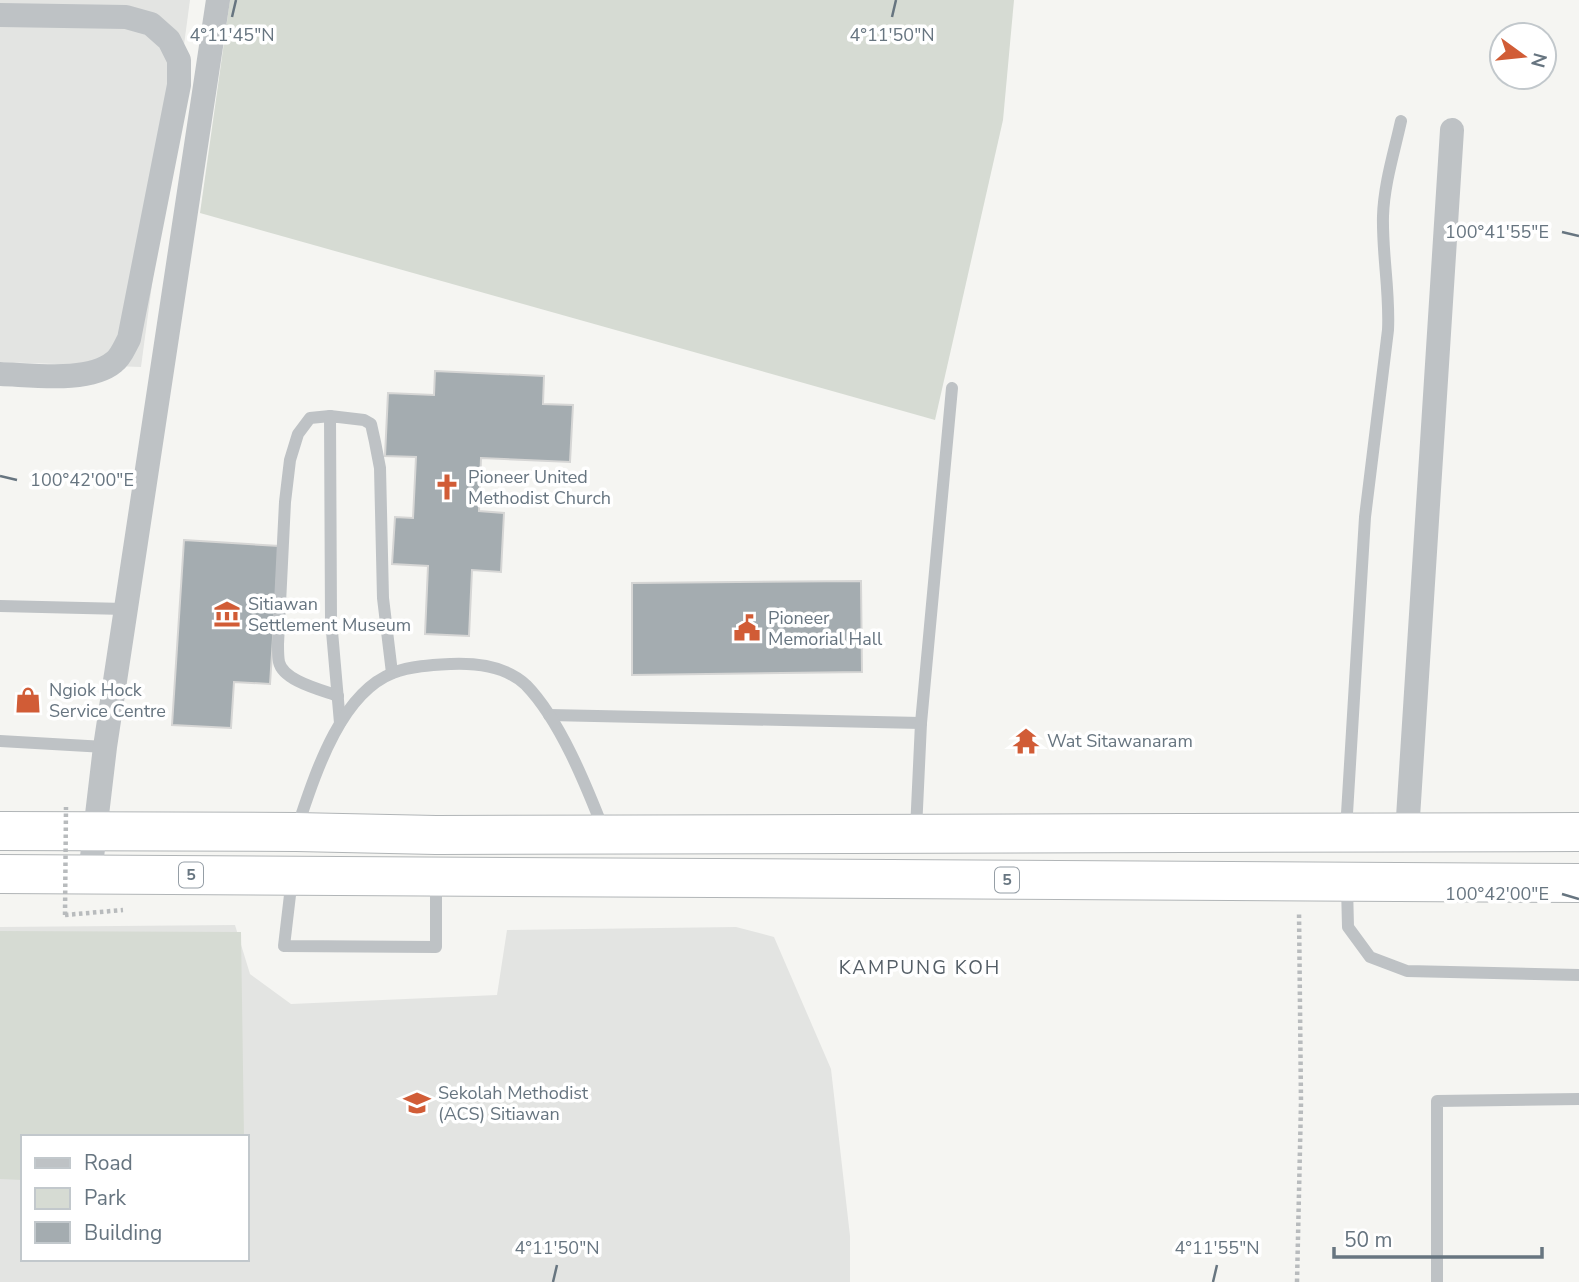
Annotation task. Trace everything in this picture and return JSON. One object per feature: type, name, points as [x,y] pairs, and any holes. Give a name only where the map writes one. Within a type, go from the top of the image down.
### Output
[{"type":"highway","points":[[0,831],[436,835],[1579,832]]},
{"type":"highway","points":[[436,835],[436,875]]},
{"type":"highway","name":"5","points":[[0,874],[1579,883]]},
{"type":"street","points":[[90,874],[125,610],[218,0]]},
{"type":"street","points":[[0,15],[127,17],[151,24],[169,40],[179,60],[179,85],[129,339],[117,360],[98,372],[77,375],[0,374]]},
{"type":"street","points":[[1407,833],[1452,130]]},
{"type":"lane","points":[[1346,834],[1365,517],[1390,302],[1383,219],[1385,192],[1401,121]]},
{"type":"lane","points":[[916,834],[921,723],[952,388]]},
{"type":"lane","points":[[338,695],[306,686],[285,673],[279,664],[285,502],[290,460],[298,434],[310,418],[330,416],[364,420],[370,424],[380,477],[383,598],[392,673]]},
{"type":"lane","points":[[330,416],[331,620],[340,723]]},
{"type":"lane","points":[[0,606],[125,610]]},
{"type":"lane","points":[[296,832],[308,794],[340,723],[363,692],[392,673],[426,665],[470,663],[495,668],[524,683],[549,715],[582,779],[605,834]]},
{"type":"lane","points":[[549,715],[921,723]]},
{"type":"lane","points":[[0,741],[105,747]]},
{"type":"lane","points":[[292,875],[284,946],[436,947],[436,875]]},
{"type":"lane","points":[[1347,883],[1348,927],[1370,957],[1407,971],[1579,975]]},
{"type":"lane","points":[[1437,1282],[1437,1101],[1579,1099]]},
{"type":"path","points":[[65,915],[66,807]]},
{"type":"path","points":[[1297,1282],[1301,1103],[1298,882]]},
{"type":"shaded area","points":[[0,0],[190,0],[141,367],[0,362]]},
{"type":"shaded area","name":"Sekolah Methodist (ACS) Sitiawan","points":[[235,925],[250,974],[291,1004],[497,995],[507,930],[736,927],[774,937],[831,1069],[850,1236],[850,1282],[0,1282],[0,927]]},
{"type":"green space","points":[[230,0],[1014,0],[1003,120],[935,420],[200,213]]},
{"type":"green space","points":[[0,931],[241,932],[244,1135],[21,1135],[21,1180],[0,1179]]},
{"type":"building","name":"Pioneer United Methodist Church","points":[[435,371],[544,376],[543,404],[573,405],[570,462],[481,458],[479,511],[504,513],[501,572],[472,570],[469,636],[425,634],[428,566],[392,564],[395,517],[413,518],[416,457],[385,456],[388,393],[434,395]]},
{"type":"building","name":"Sitiawan Settlement Museum","points":[[184,540],[279,546],[270,684],[234,682],[231,728],[172,725]]},
{"type":"building","name":"Pioneer Memorial Hall","points":[[861,581],[862,672],[632,675],[632,583]]},
{"type":"place","name":"Pioneer United Methodist Church","points":[[447,487]]},
{"type":"place","name":"Sitiawan Settlement Museum","points":[[227,614]]},
{"type":"place","name":"Pioneer Memorial Hall","points":[[747,628]]},
{"type":"place","name":"Ngiok Hock Service Centre","points":[[28,700]]},
{"type":"place","name":"Wat Sitawanaram","points":[[1026,741]]},
{"type":"place","name":"Sekolah Methodist (ACS) Sitiawan","points":[[417,1103]]},
{"type":"district","name":"KAMPUNG KOH","points":[[920,968]]}]
